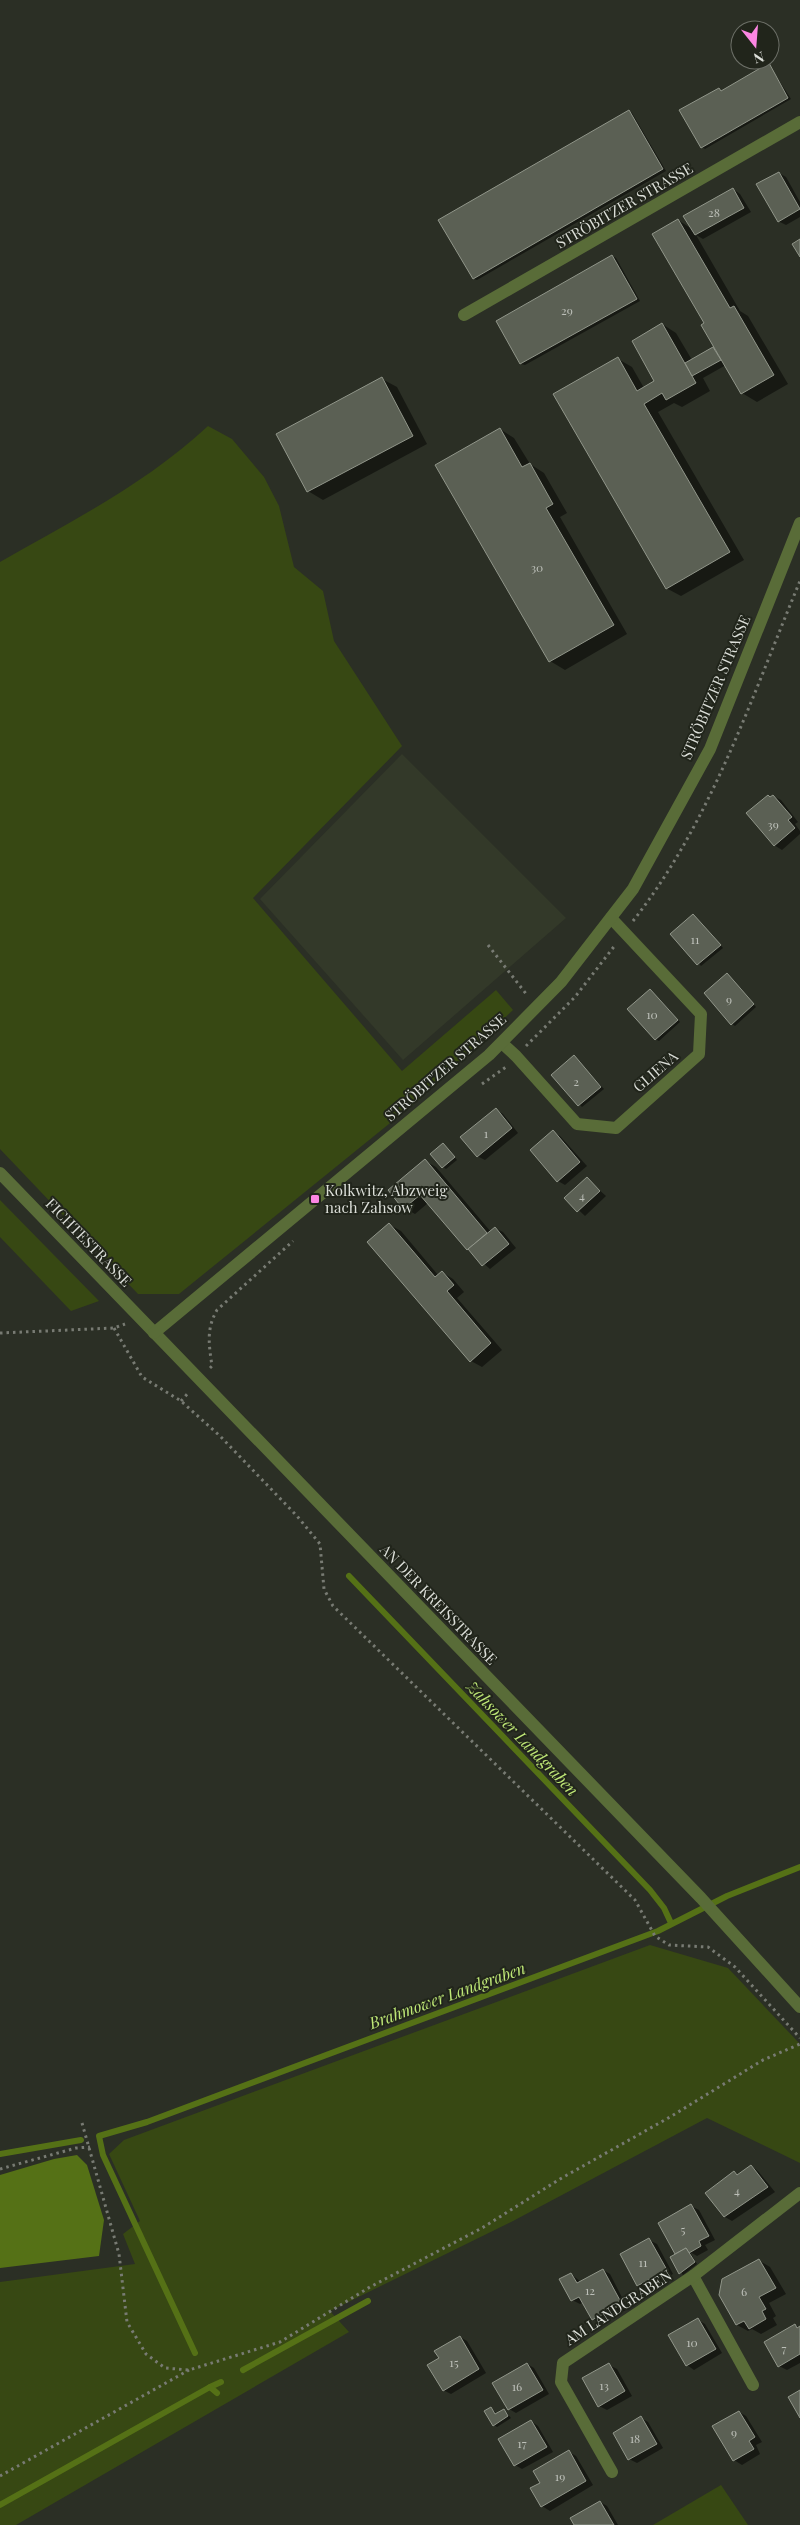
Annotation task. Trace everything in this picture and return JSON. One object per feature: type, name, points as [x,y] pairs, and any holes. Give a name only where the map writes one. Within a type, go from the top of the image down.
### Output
[{"type":"street","name":"STRÖBITZER STRASSE","points":[[464,315],[800,122]]},
{"type":"street","name":"STRÖBITZER STRASSE","points":[[154,1333],[502,1043],[561,982],[633,889],[710,749],[800,523]]},
{"type":"street","name":"GLIENA","points":[[502,1043],[577,1124],[616,1128],[699,1054],[701,1014],[611,918]]},
{"type":"street","name":"FICHTESTRASSE","points":[[0,1173],[154,1333]]},
{"type":"street","name":"AN DER KREISSTRASSE","points":[[154,1333],[701,1898],[800,2007]]},
{"type":"street","name":"AM LANDGRABEN","points":[[612,2472],[561,2382],[563,2362],[693,2276],[800,2193]]},
{"type":"street","name":"AM LANDGRABEN","points":[[693,2276],[753,2386]]},
{"type":"path","points":[[488,945],[537,1007]]},
{"type":"path","points":[[0,1333],[114,1328],[142,1377],[181,1401],[220,1436],[298,1516],[320,1544],[324,1589],[333,1606],[635,1900],[648,1920],[655,1936],[669,1945],[708,1947],[735,1967],[800,2038]]},
{"type":"path","points":[[0,2476],[189,2370],[280,2342],[370,2287],[482,2228],[560,2179],[670,2117],[763,2060],[800,2044]]},
{"type":"path","points":[[82,2123],[119,2254],[127,2322],[146,2354],[165,2368],[189,2370]]},
{"type":"path","points":[[0,2169],[76,2148],[90,2147]]},
{"type":"shaded area","points":[[208,426],[232,439],[264,477],[279,506],[294,567],[323,591],[334,641],[402,746],[253,898],[402,1071],[496,990],[513,1010],[421,1098],[179,1294],[138,1294],[0,1149],[0,562],[108,500],[160,466]]},
{"type":"shaded area","points":[[402,754],[566,918],[403,1060],[260,899]]},
{"type":"shaded area","points":[[0,1200],[99,1301],[71,1311],[0,1237]]},
{"type":"shaded area","points":[[650,1945],[728,1968],[800,2044],[800,2163],[707,2118],[513,2221],[330,2311],[349,2332],[16,2525],[0,2525],[0,2282],[135,2264],[123,2234],[140,2221],[109,2154],[124,2140]]},
{"type":"shaded area","points":[[77,2155],[87,2165],[104,2220],[99,2256],[0,2268],[0,2175],[54,2159]]},
{"type":"shaded area","points":[[721,2485],[748,2525],[653,2525]]},
{"type":"building","points":[[757,70],[773,70],[788,98],[701,148],[679,110],[719,88],[721,91]]},
{"type":"building","points":[[629,110],[663,169],[473,279],[438,220]]},
{"type":"building","points":[[779,172],[800,209],[778,222],[756,184]]},
{"type":"building","points":[[733,188],[744,208],[695,235],[683,216]]},
{"type":"building","points":[[678,219],[730,308],[734,306],[774,375],[741,394],[701,325],[704,323],[652,234]]},
{"type":"building","points":[[800,239],[800,257],[792,244]]},
{"type":"building","points":[[612,255],[637,299],[520,364],[496,321]]},
{"type":"building","points":[[662,323],[696,383],[666,400],[662,393],[644,404],[730,552],[666,589],[553,394],[618,357],[637,391],[654,381],[632,341]]},
{"type":"building","points":[[713,347],[721,360],[692,376],[685,363]]},
{"type":"building","points":[[382,377],[413,436],[307,492],[276,434]]},
{"type":"building","points":[[500,428],[522,467],[530,463],[553,504],[546,508],[614,625],[549,662],[435,465]]},
{"type":"building","points":[[768,795],[770,797],[773,795],[792,817],[788,820],[795,828],[774,846],[746,813]]},
{"type":"building","points":[[693,914],[721,945],[697,965],[670,934]]},
{"type":"building","points":[[727,973],[754,1004],[731,1025],[704,993]]},
{"type":"building","points":[[650,989],[678,1020],[655,1040],[627,1009]]},
{"type":"building","points":[[574,1055],[601,1087],[578,1106],[551,1075]]},
{"type":"building","points":[[496,1108],[512,1128],[477,1157],[460,1137]]},
{"type":"building","points":[[553,1130],[580,1162],[557,1182],[530,1150]]},
{"type":"building","points":[[443,1143],[455,1157],[442,1168],[430,1154]]},
{"type":"building","points":[[425,1159],[487,1233],[467,1250],[420,1195],[403,1209],[388,1190]]},
{"type":"building","points":[[587,1177],[600,1191],[577,1212],[564,1198]]},
{"type":"building","points":[[389,1223],[435,1277],[442,1271],[454,1285],[447,1291],[491,1343],[470,1362],[367,1242]]},
{"type":"building","points":[[495,1227],[509,1244],[482,1266],[468,1249]]},
{"type":"building","points":[[751,2165],[768,2187],[724,2217],[705,2193],[734,2171],[737,2175]]},
{"type":"building","points":[[691,2204],[709,2236],[699,2241],[701,2246],[689,2253],[686,2248],[675,2254],[658,2223]]},
{"type":"building","points":[[649,2238],[667,2270],[637,2286],[620,2254]]},
{"type":"building","points":[[686,2248],[695,2262],[679,2274],[670,2257]]},
{"type":"building","points":[[759,2259],[776,2288],[759,2297],[766,2309],[762,2311],[766,2319],[749,2329],[744,2321],[736,2325],[719,2295],[722,2279]]},
{"type":"building","points":[[603,2269],[622,2304],[592,2320],[579,2297],[571,2301],[559,2279],[571,2273],[577,2283]]},
{"type":"building","points":[[698,2318],[716,2349],[686,2366],[668,2335]]},
{"type":"building","points":[[795,2324],[797,2328],[800,2326],[800,2354],[778,2367],[764,2342]]},
{"type":"building","points":[[460,2336],[479,2369],[443,2391],[427,2365],[439,2358],[434,2351]]},
{"type":"building","points":[[527,2363],[543,2390],[508,2410],[492,2383]]},
{"type":"building","points":[[609,2363],[625,2391],[598,2407],[582,2378]]},
{"type":"building","points":[[800,2390],[800,2418],[788,2397]]},
{"type":"building","points":[[491,2407],[495,2414],[504,2409],[508,2416],[493,2426],[484,2411]]},
{"type":"building","points":[[739,2411],[755,2437],[749,2441],[754,2449],[733,2461],[712,2426]]},
{"type":"building","points":[[641,2416],[657,2444],[628,2460],[613,2433]]},
{"type":"building","points":[[531,2420],[547,2447],[514,2466],[498,2439]]},
{"type":"building","points":[[569,2450],[586,2481],[541,2507],[530,2488],[540,2483],[533,2471]]},
{"type":"building","points":[[600,2501],[614,2525],[574,2525],[570,2518]]},
{"type":"waterway","name":"Zahsower Landgraben","points":[[349,1576],[650,1890],[664,1908],[671,1923]]},
{"type":"waterway","name":"Brahmower Landgraben","points":[[195,2353],[103,2155],[99,2136],[147,2122],[658,1931],[727,1896],[800,1867]]},
{"type":"waterway","name":"Brahmower Landgraben","points":[[0,2154],[81,2140]]},
{"type":"waterway","points":[[243,2370],[368,2301]]},
{"type":"waterway","points":[[210,2387],[221,2382]]},
{"type":"waterway","points":[[0,2505],[210,2387],[217,2393]]},
{"type":"place","name":"Kolkwitz, Abzweig nach Zahsow","points":[[315,1199]]}]
